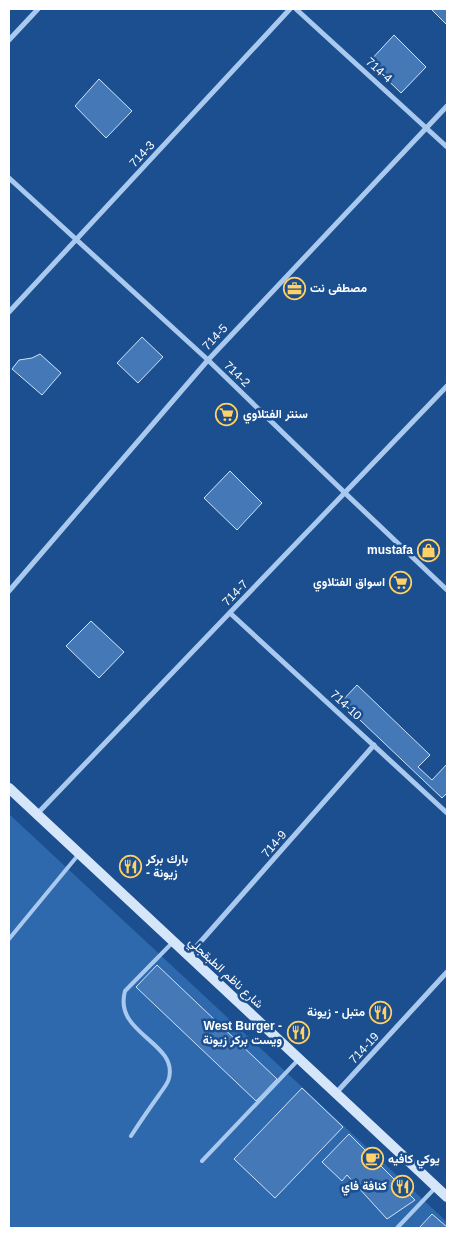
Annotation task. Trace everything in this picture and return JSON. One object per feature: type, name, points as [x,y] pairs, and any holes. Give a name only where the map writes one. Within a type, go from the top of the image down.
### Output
[{"type":"main road","name":"شارع ناظم الطبقجلي","points":[[9,788],[447,1197]]},
{"type":"street","points":[[9,40],[38,9]]},
{"type":"street","name":"714-3","points":[[9,312],[290,9]]},
{"type":"street","name":"714-4","points":[[296,9],[447,147]]},
{"type":"street","name":"714-5","points":[[9,591],[208,360],[447,106]]},
{"type":"street","name":"714-2","points":[[9,178],[208,360],[447,590]]},
{"type":"street","name":"714-7","points":[[37,814],[447,386]]},
{"type":"street","name":"714-10","points":[[230,613],[447,813]]},
{"type":"street","name":"714-9","points":[[188,956],[374,745]]},
{"type":"street","name":"714-19","points":[[336,1093],[447,972]]},
{"type":"lane","points":[[9,939],[79,854]]},
{"type":"lane","points":[[130,1136],[169,1079],[169,1068],[165,1055],[134,1027],[125,1014],[123,999],[125,992],[173,942]]},
{"type":"lane","points":[[202,1160],[299,1059]]},
{"type":"lane","points":[[397,1228],[436,1187]]},
{"type":"shaded area","points":[[9,814],[447,1222],[447,1228],[9,1228]]},
{"type":"building","points":[[431,9],[447,9],[447,25]]},
{"type":"building","points":[[394,35],[426,67],[401,93],[369,62]]},
{"type":"building","points":[[99,79],[132,111],[106,138],[75,106]]},
{"type":"building","points":[[142,337],[163,357],[138,383],[117,363]]},
{"type":"building","points":[[40,354],[61,373],[42,395],[12,369],[19,360],[32,358]]},
{"type":"building","points":[[230,471],[262,503],[237,530],[204,498]]},
{"type":"building","points":[[91,621],[124,652],[99,678],[66,646]]},
{"type":"building","points":[[357,685],[430,755],[418,767],[432,780],[447,764],[447,793],[442,798],[341,702]]},
{"type":"building","points":[[157,965],[277,1079],[256,1101],[136,987]]},
{"type":"building","points":[[302,1088],[343,1127],[275,1198],[234,1159]]},
{"type":"building","points":[[349,1134],[415,1200],[387,1219],[347,1175],[342,1181],[322,1162]]},
{"type":"building","points":[[432,1214],[447,1227],[447,1228],[419,1228]]},
{"type":"place","name":"مصطفى نت","points":[[294,288]]},
{"type":"place","name":"سنتر الفتلاوي","points":[[227,414]]},
{"type":"place","name":"mustafa","points":[[429,550]]},
{"type":"place","name":"اسواق الفتلاوي","points":[[401,582]]},
{"type":"place","name":"بارك بركر - زيونة","points":[[130,866]]},
{"type":"place","name":"متبل - زيونة","points":[[381,1012]]},
{"type":"place","name":"West Burger - ويست بركر زيونة","points":[[298,1033]]},
{"type":"place","name":"يوكي كافيه","points":[[372,1159]]},
{"type":"place","name":"كنافة فاي","points":[[403,1186]]}]
